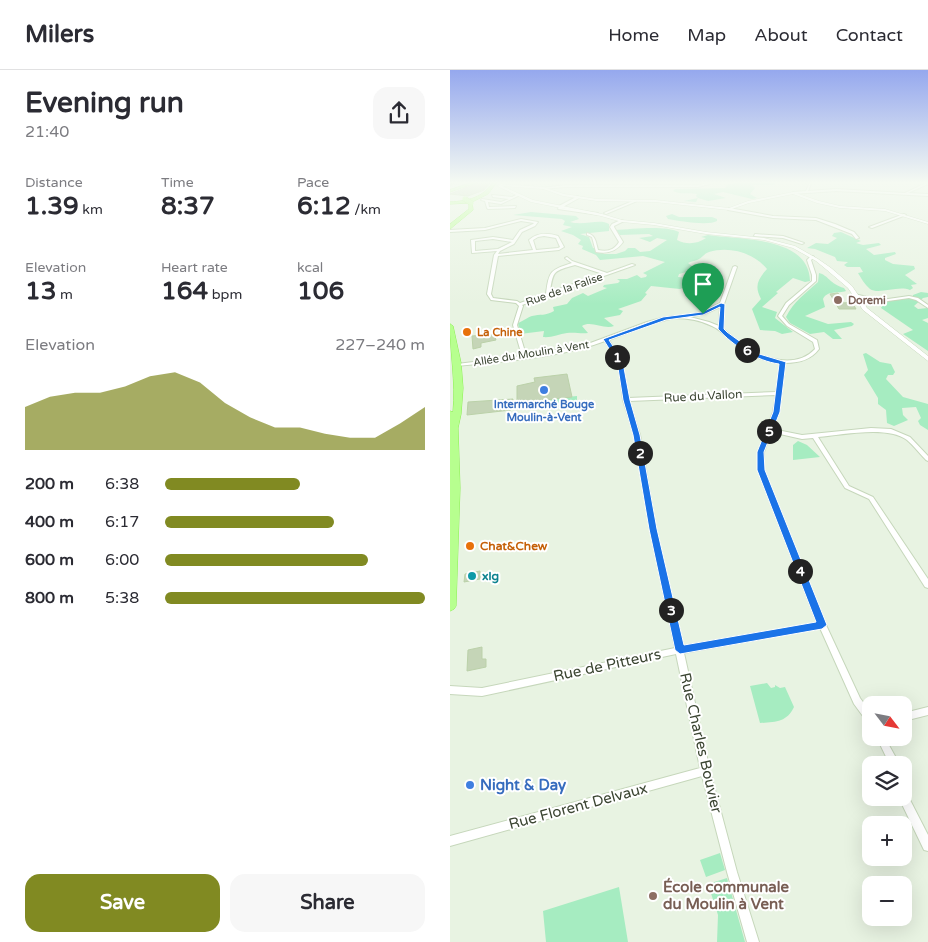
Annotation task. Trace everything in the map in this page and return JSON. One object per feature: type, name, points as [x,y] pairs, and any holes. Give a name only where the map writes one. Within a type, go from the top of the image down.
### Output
[{"type":"main road","points":[[450,326],[455,402],[455,488],[450,606]]},
{"type":"main road","points":[[450,414],[454,430]]},
{"type":"street","points":[[453,226],[485,229],[510,223]]},
{"type":"street","points":[[514,241],[492,238],[473,240],[473,252],[499,250],[514,241],[521,231],[536,223]]},
{"type":"street","points":[[588,234],[592,237],[597,251],[609,252],[616,249],[622,242],[612,227],[618,223]]},
{"type":"street","points":[[640,223],[706,233],[764,239],[794,247],[812,257],[844,281],[865,309],[928,359]]},
{"type":"street","points":[[826,223],[852,233],[856,238]]},
{"type":"street","points":[[871,226],[881,223]]},
{"type":"street","points":[[496,255],[535,251],[560,248],[557,237],[544,235],[532,238],[535,251]]},
{"type":"street","points":[[755,235],[783,237],[802,243]]},
{"type":"street","points":[[499,250],[496,255],[490,297],[520,304],[515,325],[524,356]]},
{"type":"street","name":"Allée du Moulin à Vent","points":[[454,366],[576,348],[665,319],[683,317],[712,324],[721,329],[738,344],[767,360],[783,362],[804,359],[811,356],[817,349],[815,341],[788,325],[780,316],[787,304],[814,281],[814,275],[808,260],[812,257]]},
{"type":"street","name":"Rue de la Falise","points":[[567,258],[574,264],[607,274]]},
{"type":"street","points":[[548,295],[550,274],[555,269],[574,264]]},
{"type":"street","name":"Rue de la Falise","points":[[520,304],[633,265]]},
{"type":"street","points":[[721,329],[722,304],[735,267]]},
{"type":"street","points":[[855,295],[881,301],[909,297],[928,307]]},
{"type":"street","points":[[683,317],[703,314],[722,304]]},
{"type":"street","name":"Rue Charles Bouvier","points":[[606,339],[616,355],[636,435],[653,529],[705,771],[732,872],[754,942]]},
{"type":"street","points":[[783,362],[776,412],[761,452],[761,470],[822,625],[857,701],[862,708]]},
{"type":"street","name":"Rue du Vallon","points":[[626,400],[779,393]]},
{"type":"street","points":[[769,430],[802,437],[871,430],[892,431],[908,438],[928,459]]},
{"type":"street","points":[[815,437],[846,487],[870,498],[928,585]]},
{"type":"street","name":"Rue de Pitteurs","points":[[450,690],[482,692],[680,650],[822,625]]},
{"type":"street","points":[[912,715],[928,711]]},
{"type":"street","name":"Rue Florent Delvaux","points":[[450,840],[705,771]]},
{"type":"street","points":[[908,806],[928,846]]},
{"type":"green space","points":[[564,223],[609,224],[609,231],[580,234],[589,237],[593,248],[599,249],[604,254],[616,254],[628,248],[635,248],[640,252],[650,251],[667,240],[657,238],[650,242],[639,238],[653,236],[649,234],[620,235],[615,230],[648,228],[679,232],[677,240],[684,243],[699,242],[706,238],[701,237],[708,235],[754,240],[786,248],[798,256],[807,266],[810,281],[805,282],[793,278],[762,307],[777,312],[775,318],[793,332],[782,334],[775,331],[760,330],[752,309],[761,299],[757,286],[761,276],[767,269],[762,263],[741,252],[717,250],[706,253],[698,260],[688,263],[692,266],[704,267],[679,274],[678,277],[689,278],[688,286],[680,289],[651,286],[641,301],[618,309],[623,311],[620,315],[604,318],[614,326],[606,327],[586,324],[582,326],[588,333],[567,333],[549,337],[543,337],[544,331],[520,334],[518,323],[529,317],[551,313],[554,311],[553,307],[567,304],[572,298],[583,293],[588,296],[607,288],[603,287],[604,285],[618,283],[620,281],[617,279],[627,279],[637,275],[641,278],[646,277],[647,275],[643,273],[665,262],[643,256],[600,260],[596,255],[582,249],[583,246],[578,244],[581,240],[561,231],[572,227],[563,225]]},
{"type":"green space","points":[[841,232],[861,241],[856,243],[863,245],[879,243],[881,245],[866,249],[874,255],[895,252],[896,254],[885,258],[885,260],[893,264],[914,266],[915,269],[905,275],[917,284],[911,285],[913,288],[910,290],[874,291],[866,286],[858,273],[863,272],[860,267],[847,267],[844,265],[848,262],[837,261],[835,257],[807,248],[816,243],[828,244],[837,238],[832,236],[834,233]]},
{"type":"green space","points":[[819,273],[846,291],[827,294],[823,299],[825,307],[805,316],[828,324],[851,322],[854,324],[834,330],[842,339],[833,339],[824,332],[810,334],[790,323],[786,317],[796,302],[818,282]]},
{"type":"green space","points":[[921,292],[928,293],[928,297],[923,298],[914,306],[918,309],[928,308],[928,318],[922,320],[928,323],[928,351],[903,334],[913,330],[881,308],[891,300],[913,298],[913,295]]},
{"type":"green space","points":[[866,353],[880,362],[891,364],[895,372],[893,375],[888,375],[886,379],[903,397],[928,404],[928,430],[920,425],[918,421],[921,418],[916,407],[902,408],[903,415],[908,420],[894,426],[887,423],[886,410],[878,404],[878,398],[864,375],[868,370],[863,354]]},
{"type":"green space","points":[[577,396],[577,405],[548,408],[547,399]]},
{"type":"green space","points":[[798,441],[807,445],[820,457],[793,460],[793,445]]},
{"type":"green space","points":[[767,683],[771,688],[775,687],[775,685],[780,688],[785,687],[794,707],[788,716],[780,720],[760,723],[750,686]]},
{"type":"green space","points":[[720,853],[725,870],[706,877],[700,860]]},
{"type":"green space","points":[[727,878],[745,942],[717,942],[718,915],[708,884]]},
{"type":"green space","points":[[619,887],[628,942],[546,942],[543,911]]},
{"type":"building","name":"Doremi","points":[[838,293],[844,303],[852,302],[856,309],[839,309],[830,294]]},
{"type":"building","points":[[494,334],[496,340],[481,343],[481,347],[473,349],[472,336]]},
{"type":"building","name":"Intermarché Bouge Moulin-à-Vent","points":[[567,374],[572,397],[517,403],[517,386],[535,382],[534,378]]},
{"type":"building","points":[[513,399],[511,410],[467,415],[468,402]]},
{"type":"building","name":"xlg","points":[[480,571],[480,579],[464,582],[465,574]]},
{"type":"building","points":[[482,647],[482,659],[486,659],[486,667],[467,671],[468,650]]},
{"type":"place","name":"Doremi","points":[[838,300]]},
{"type":"place","name":"La Chine","points":[[467,332]]},
{"type":"place","name":"Intermarché Bouge Moulin-à-Vent","points":[[544,390]]},
{"type":"place","name":"Chat&Chew","points":[[470,546]]},
{"type":"place","name":"xlg","points":[[472,576]]},
{"type":"place","name":"Night & Day","points":[[470,785]]},
{"type":"place","name":"École communale du Moulin à Vent","points":[[653,896]]},
{"type":"route","points":[[722,304],[721,329],[725,333],[738,344],[761,358],[783,362],[776,412],[761,452],[761,470],[822,625],[680,650],[653,529],[636,435],[626,400],[621,368],[616,355],[606,339],[652,322],[703,314],[722,304]]}]
